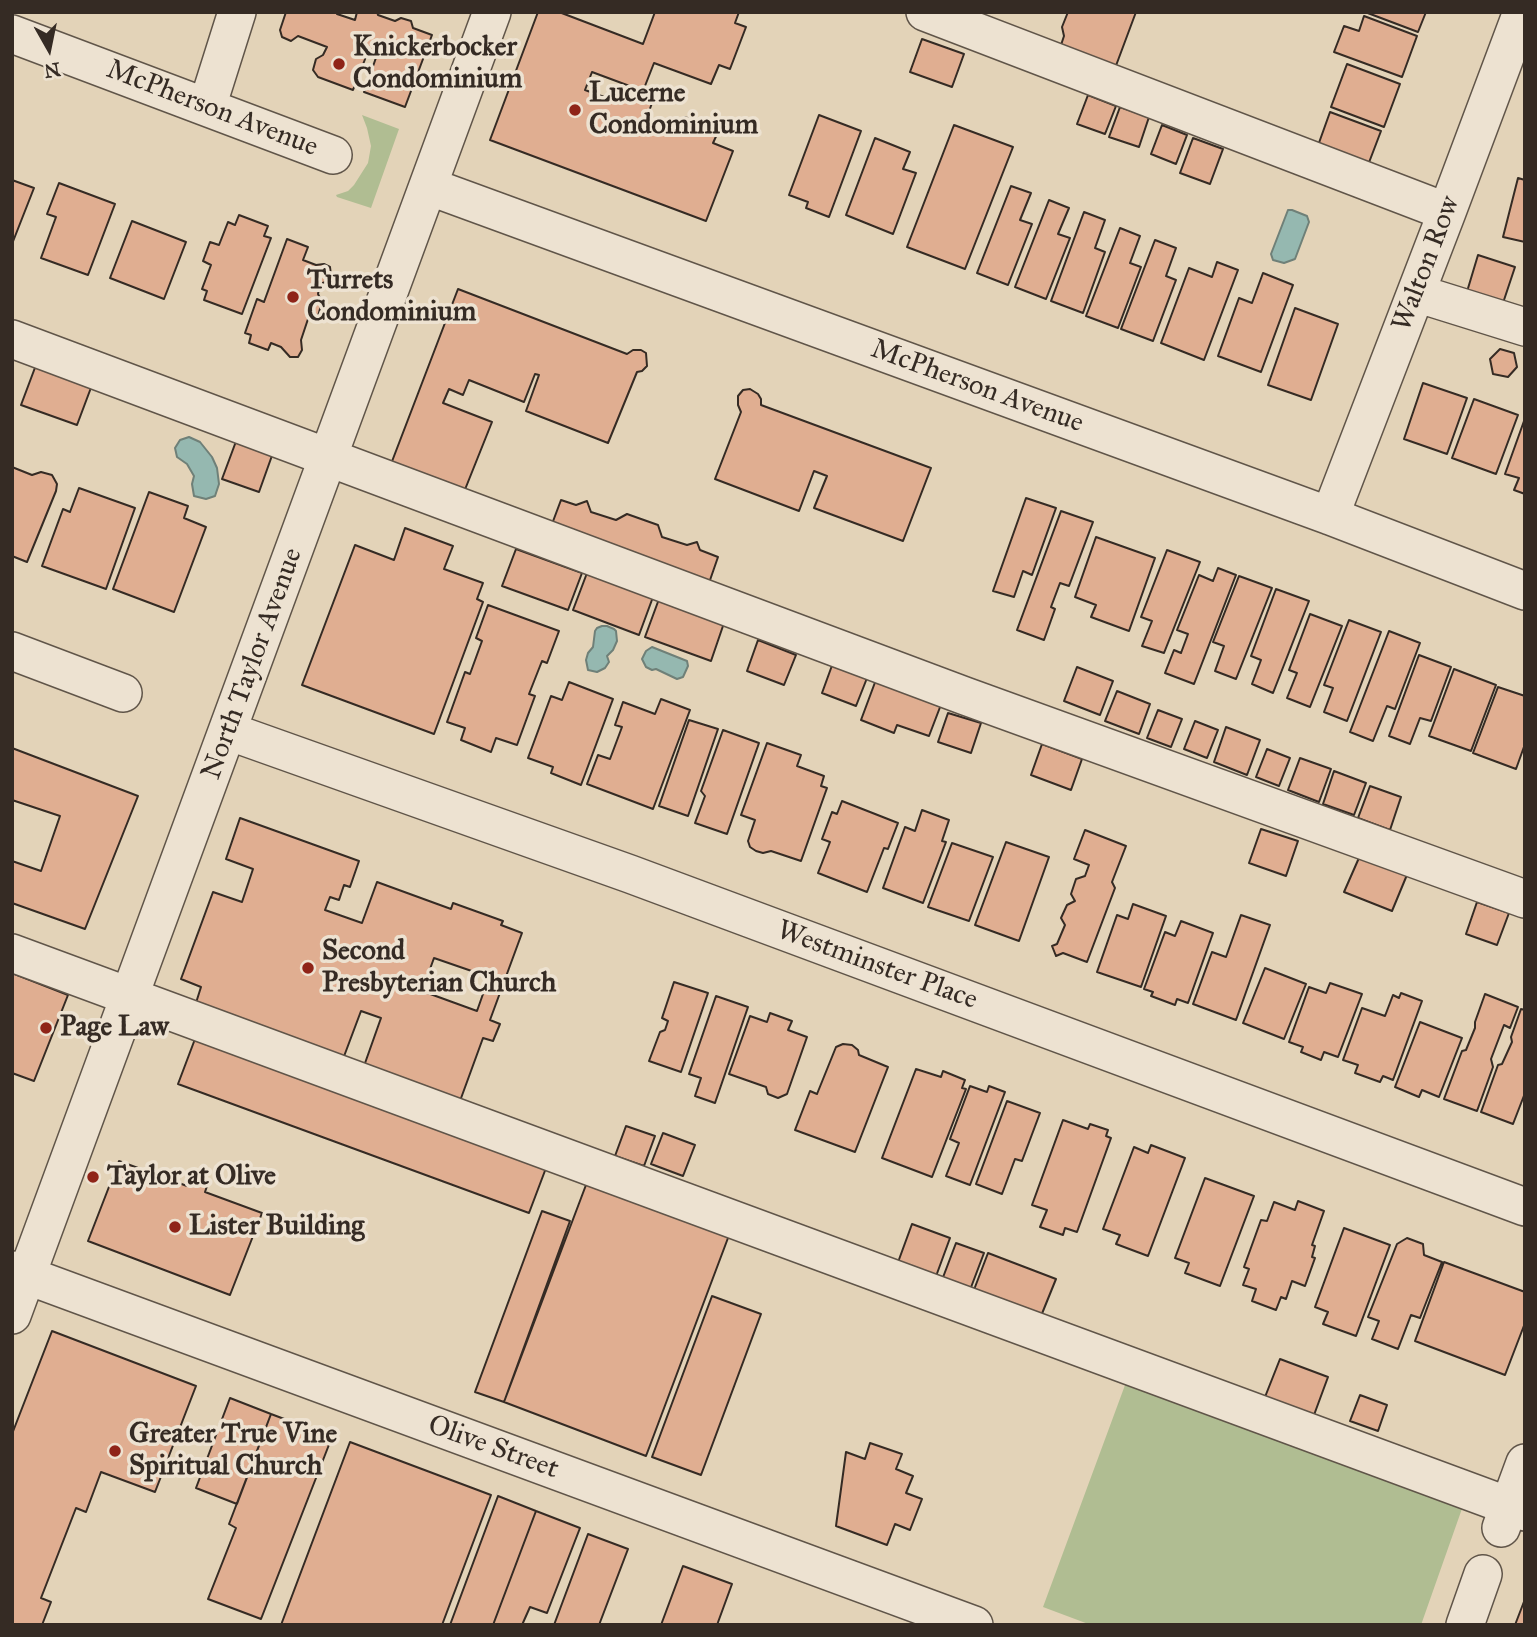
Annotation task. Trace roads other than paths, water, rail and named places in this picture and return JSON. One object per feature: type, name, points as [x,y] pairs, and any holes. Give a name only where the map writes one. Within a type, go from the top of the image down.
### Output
[{"type":"street","points":[[207,107],[237,12]]},
{"type":"street","name":"North Taylor Avenue","points":[[12,1315],[19,1273],[130,996],[492,12]]},
{"type":"street","points":[[925,12],[1447,212]]},
{"type":"street","name":"Walton Row","points":[[1330,516],[1447,212],[1512,77],[1522,12]]},
{"type":"street","name":"McPherson Avenue","points":[[12,33],[333,155]]},
{"type":"street","name":"McPherson Avenue","points":[[428,186],[1330,516],[1525,591]]},
{"type":"street","points":[[1416,293],[1525,327]]},
{"type":"street","points":[[12,339],[965,696],[1525,899]]},
{"type":"street","points":[[12,651],[123,692]]},
{"type":"street","name":"Westminster Place","points":[[228,731],[643,879],[1525,1207]]},
{"type":"street","points":[[12,953],[1511,1516],[1525,1463]]},
{"type":"street","name":"Olive Street","points":[[19,1273],[974,1625]]},
{"type":"street","points":[[1465,1625],[1483,1574]]},
{"type":"water","points":[[1288,210],[1307,216],[1309,222],[1295,259],[1284,263],[1273,260],[1271,254]]},
{"type":"water","points":[[189,437],[200,442],[217,468],[219,484],[215,496],[206,499],[194,496],[194,476],[187,464],[177,457],[175,448],[180,440]]},
{"type":"water","points":[[602,626],[616,631],[617,641],[607,656],[609,662],[597,672],[588,670],[586,660],[593,647],[595,631]]},
{"type":"water","points":[[652,647],[687,661],[688,666],[683,677],[677,679],[646,667],[642,659]]},
{"type":"place","name":"Knickerbocker Condominium","points":[[339,64]]},
{"type":"place","name":"Lucerne Condominium","points":[[575,110]]},
{"type":"place","name":"Turrets Condominium","points":[[293,297]]},
{"type":"place","name":"Second Presbyterian Church","points":[[308,968]]},
{"type":"place","name":"Page Law","points":[[46,1028]]},
{"type":"place","name":"Taylor at Olive","points":[[93,1177]]},
{"type":"place","name":"Lister Building","points":[[175,1227]]},
{"type":"place","name":"Greater True Vine Spiritual Church","points":[[115,1451]]}]
